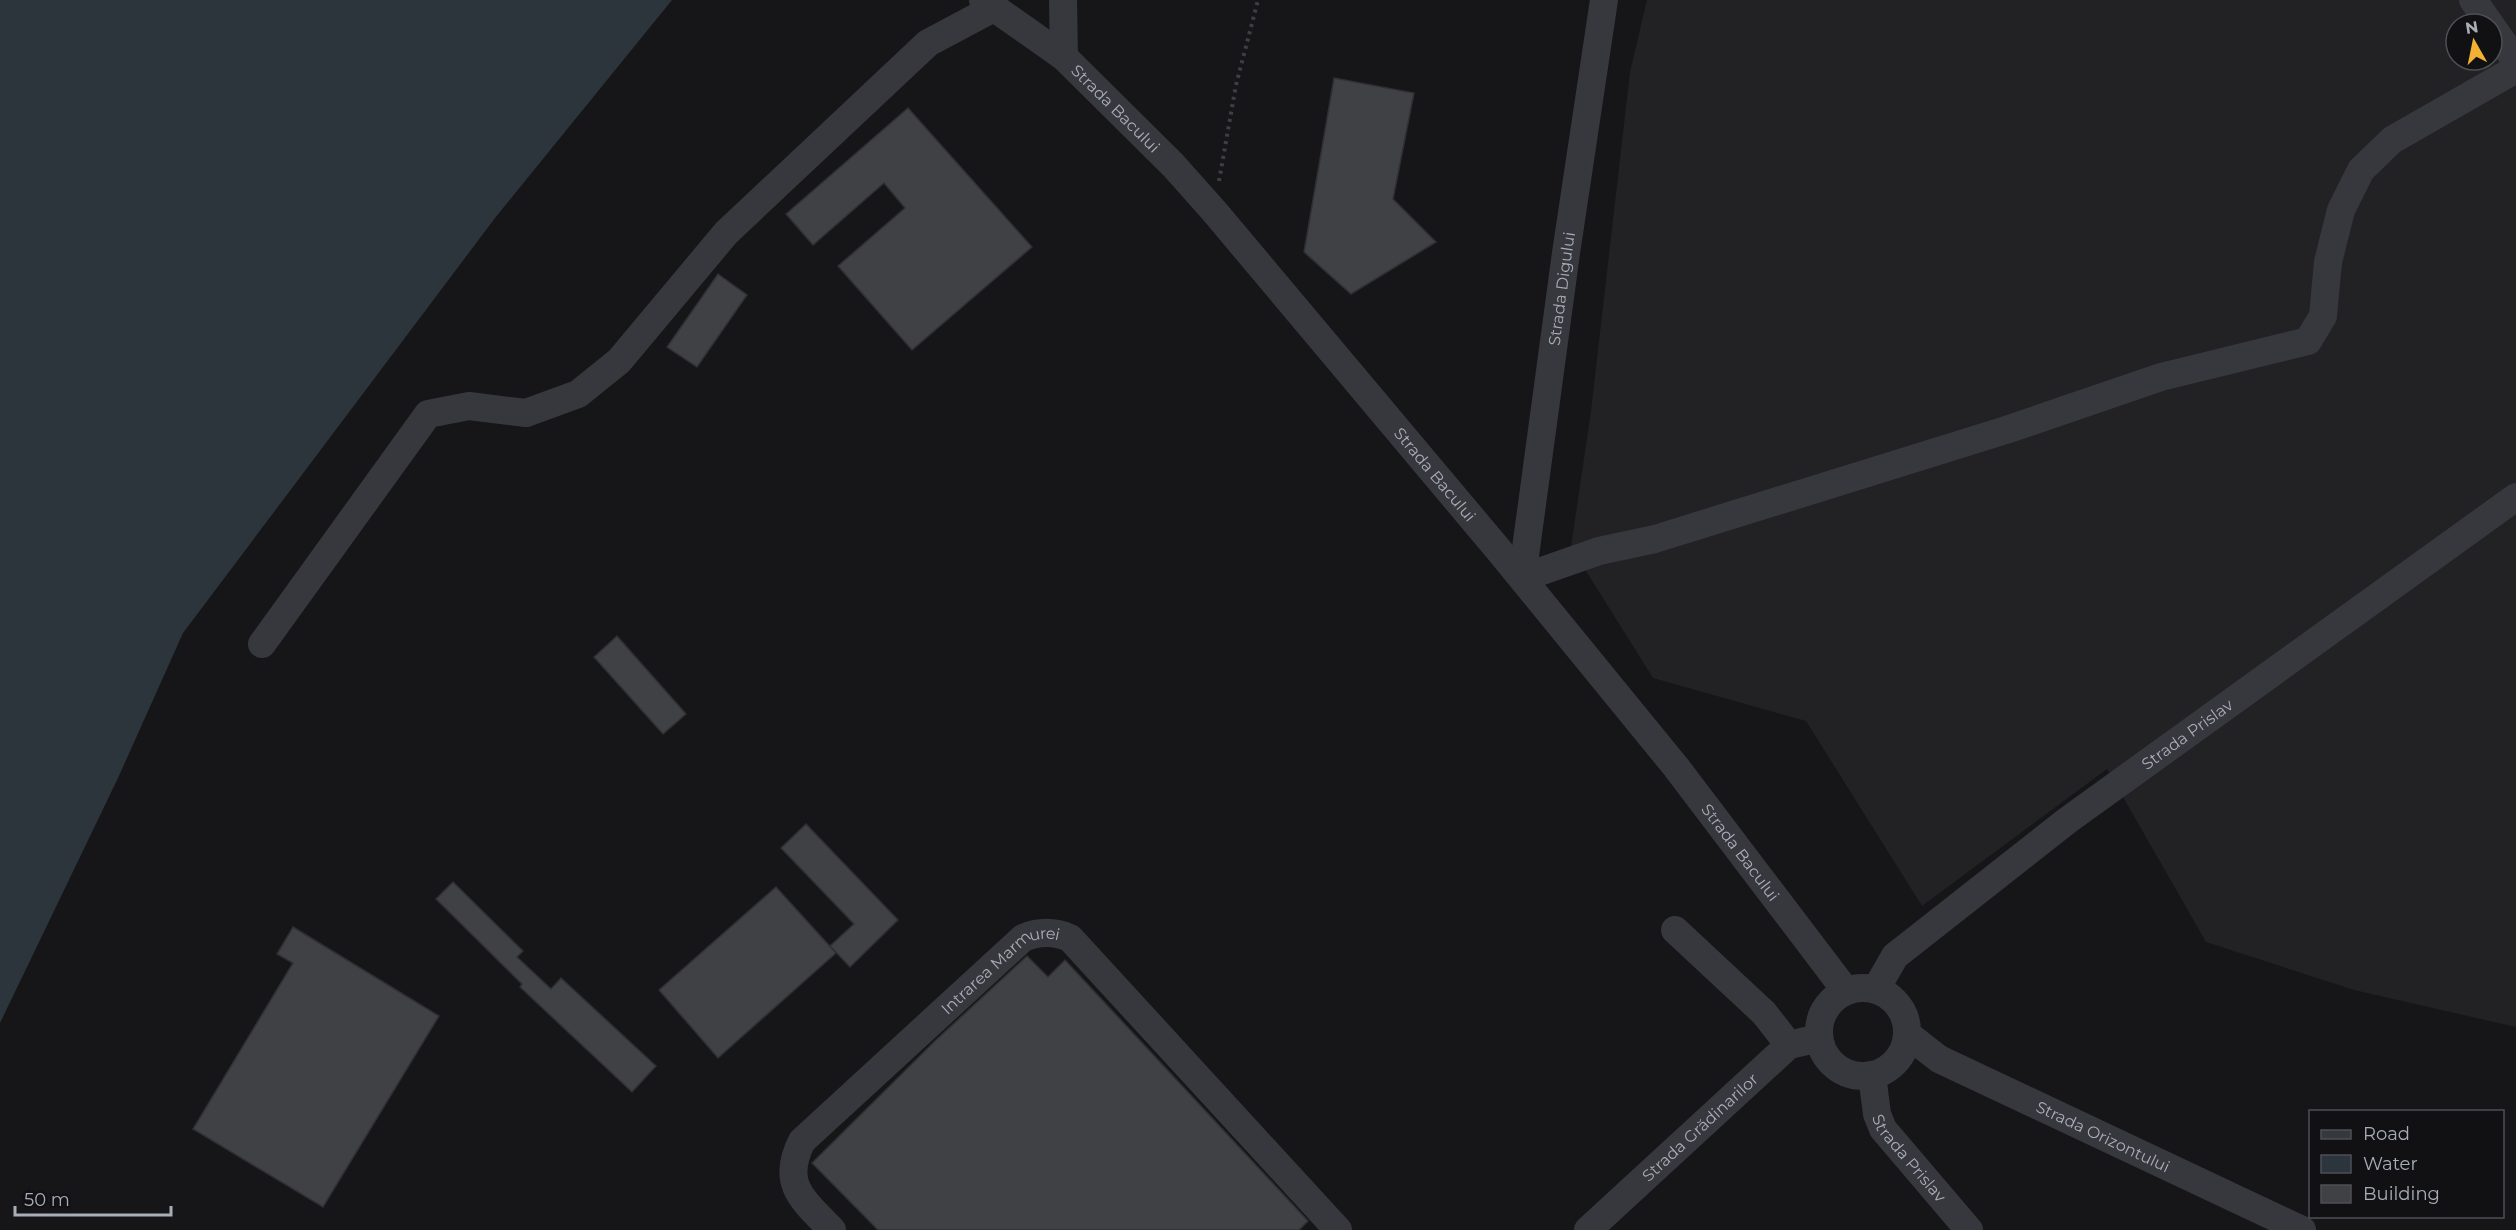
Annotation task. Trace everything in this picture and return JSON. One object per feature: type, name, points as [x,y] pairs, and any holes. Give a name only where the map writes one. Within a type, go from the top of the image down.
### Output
[{"type":"street","points":[[1063,0],[1064,57]]},
{"type":"street","name":"Strada Digului","points":[[1522,578],[1604,0]]},
{"type":"street","points":[[262,644],[428,414],[469,406],[526,413],[578,394],[619,361],[726,232],[928,43],[988,4]]},
{"type":"street","name":"Strada Bacului","points":[[988,4],[1064,57],[1173,165],[1214,211],[1522,578],[1676,767],[1846,991]]},
{"type":"street","points":[[2504,44],[2516,61]]},
{"type":"street","points":[[1522,578],[1599,551],[1664,536],[2006,430],[2161,377],[2308,341],[2323,316],[2328,262],[2341,210],[2361,170],[2392,140],[2516,69]]},
{"type":"street","name":"Strada Prislav","points":[[1876,989],[1895,956],[2068,820],[2516,497]]},
{"type":"street","points":[[1675,930],[1764,1013],[1789,1045]]},
{"type":"street","name":"Intrarea Marmurei","points":[[832,1230],[798,1196],[793,1178],[793,1159],[802,1141],[1023,938],[1031,935],[1058,933],[1070,938],[1338,1230]]},
{"type":"street","points":[[1866,987],[1876,989],[1889,996],[1900,1006],[1906,1020],[1905,1048],[1897,1061],[1872,1075],[1851,1074],[1832,1064],[1823,1052],[1819,1038],[1819,1024],[1824,1010],[1833,999],[1846,991],[1866,987]]},
{"type":"street","name":"Strada Orizontului","points":[[1907,1034],[1939,1059],[2302,1230]]},
{"type":"street","name":"Strada Grădinarilor","points":[[1588,1230],[1789,1045],[1819,1038]]},
{"type":"street","name":"Strada Prislav","points":[[1872,1075],[1877,1114],[1883,1129],[1969,1230]]},
{"type":"path","points":[[1214,211],[1236,85],[1258,0]]},
{"type":"shaded area","points":[[1647,0],[2516,0],[2516,1027],[2354,990],[2206,942],[2107,769],[1922,906],[1806,721],[1653,678],[1571,547],[1591,411],[1630,72]]},
{"type":"water","points":[[0,0],[672,0],[495,218],[183,633],[118,778],[0,1023]]},
{"type":"building","points":[[1334,78],[1414,93],[1393,199],[1436,242],[1351,294],[1304,252]]},
{"type":"building","points":[[908,108],[1032,247],[912,350],[838,266],[905,208],[884,183],[813,245],[786,214]]},
{"type":"building","points":[[718,274],[747,295],[697,367],[667,347]]},
{"type":"building","points":[[617,636],[686,714],[663,734],[594,657]]},
{"type":"building","points":[[806,824],[898,920],[850,967],[830,946],[854,924],[781,848]]},
{"type":"building","points":[[453,882],[523,951],[517,957],[551,989],[561,978],[656,1066],[632,1092],[520,987],[522,984],[436,899]]},
{"type":"building","points":[[776,887],[836,953],[718,1058],[659,990]]},
{"type":"building","points":[[293,927],[439,1016],[323,1207],[193,1129],[293,963],[277,954]]},
{"type":"building","points":[[1027,956],[1048,977],[1065,960],[1308,1221],[1299,1230],[878,1230],[812,1163],[936,1040]]}]
